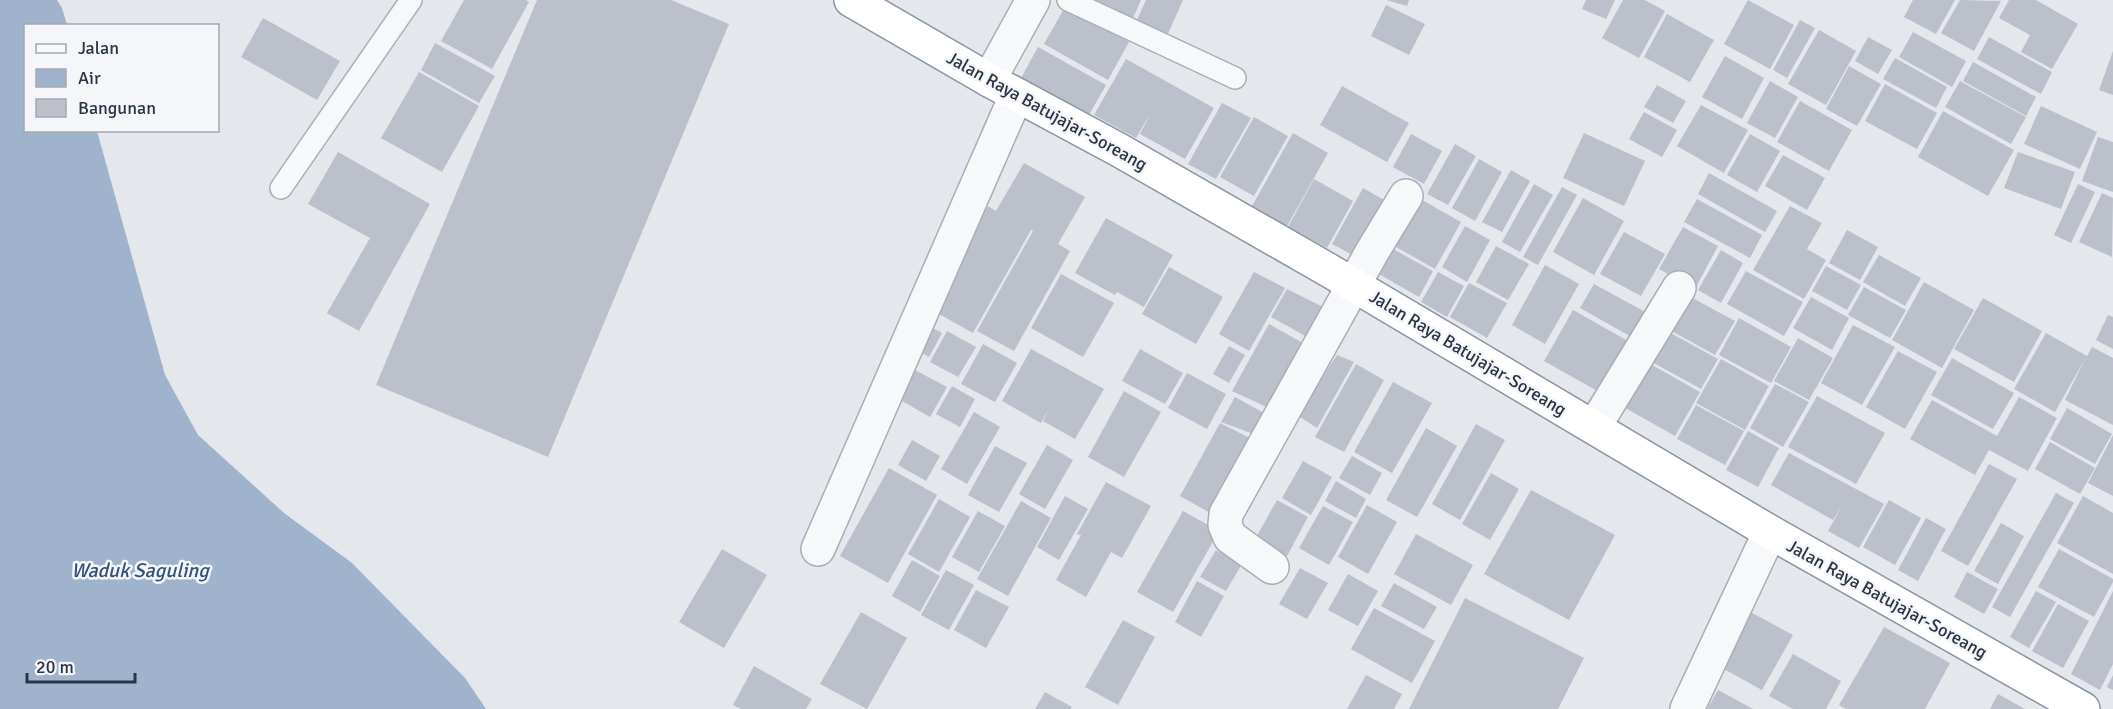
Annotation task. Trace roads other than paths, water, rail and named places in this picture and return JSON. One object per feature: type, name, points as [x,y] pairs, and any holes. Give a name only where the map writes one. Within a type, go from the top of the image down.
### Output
[{"type":"highway","name":"Jalan Raya Batujajar-Soreang","points":[[851,0],[1002,88],[1119,150],[1770,532],[2083,709]]},
{"type":"street","points":[[818,549],[1002,88],[1033,0]]},
{"type":"street","points":[[1272,567],[1230,537],[1225,525],[1226,514],[1372,252],[1406,196]]},
{"type":"street","points":[[1594,428],[1679,288]]},
{"type":"street","points":[[1687,709],[1770,532]]},
{"type":"lane","points":[[280,188],[411,0]]},
{"type":"lane","points":[[1068,0],[1234,78]]},
{"type":"water","name":"Waduk Saguling","points":[[0,0],[57,0],[67,24],[24,24],[24,132],[97,132],[165,375],[198,435],[284,513],[352,563],[465,678],[486,709],[0,709]]}]
